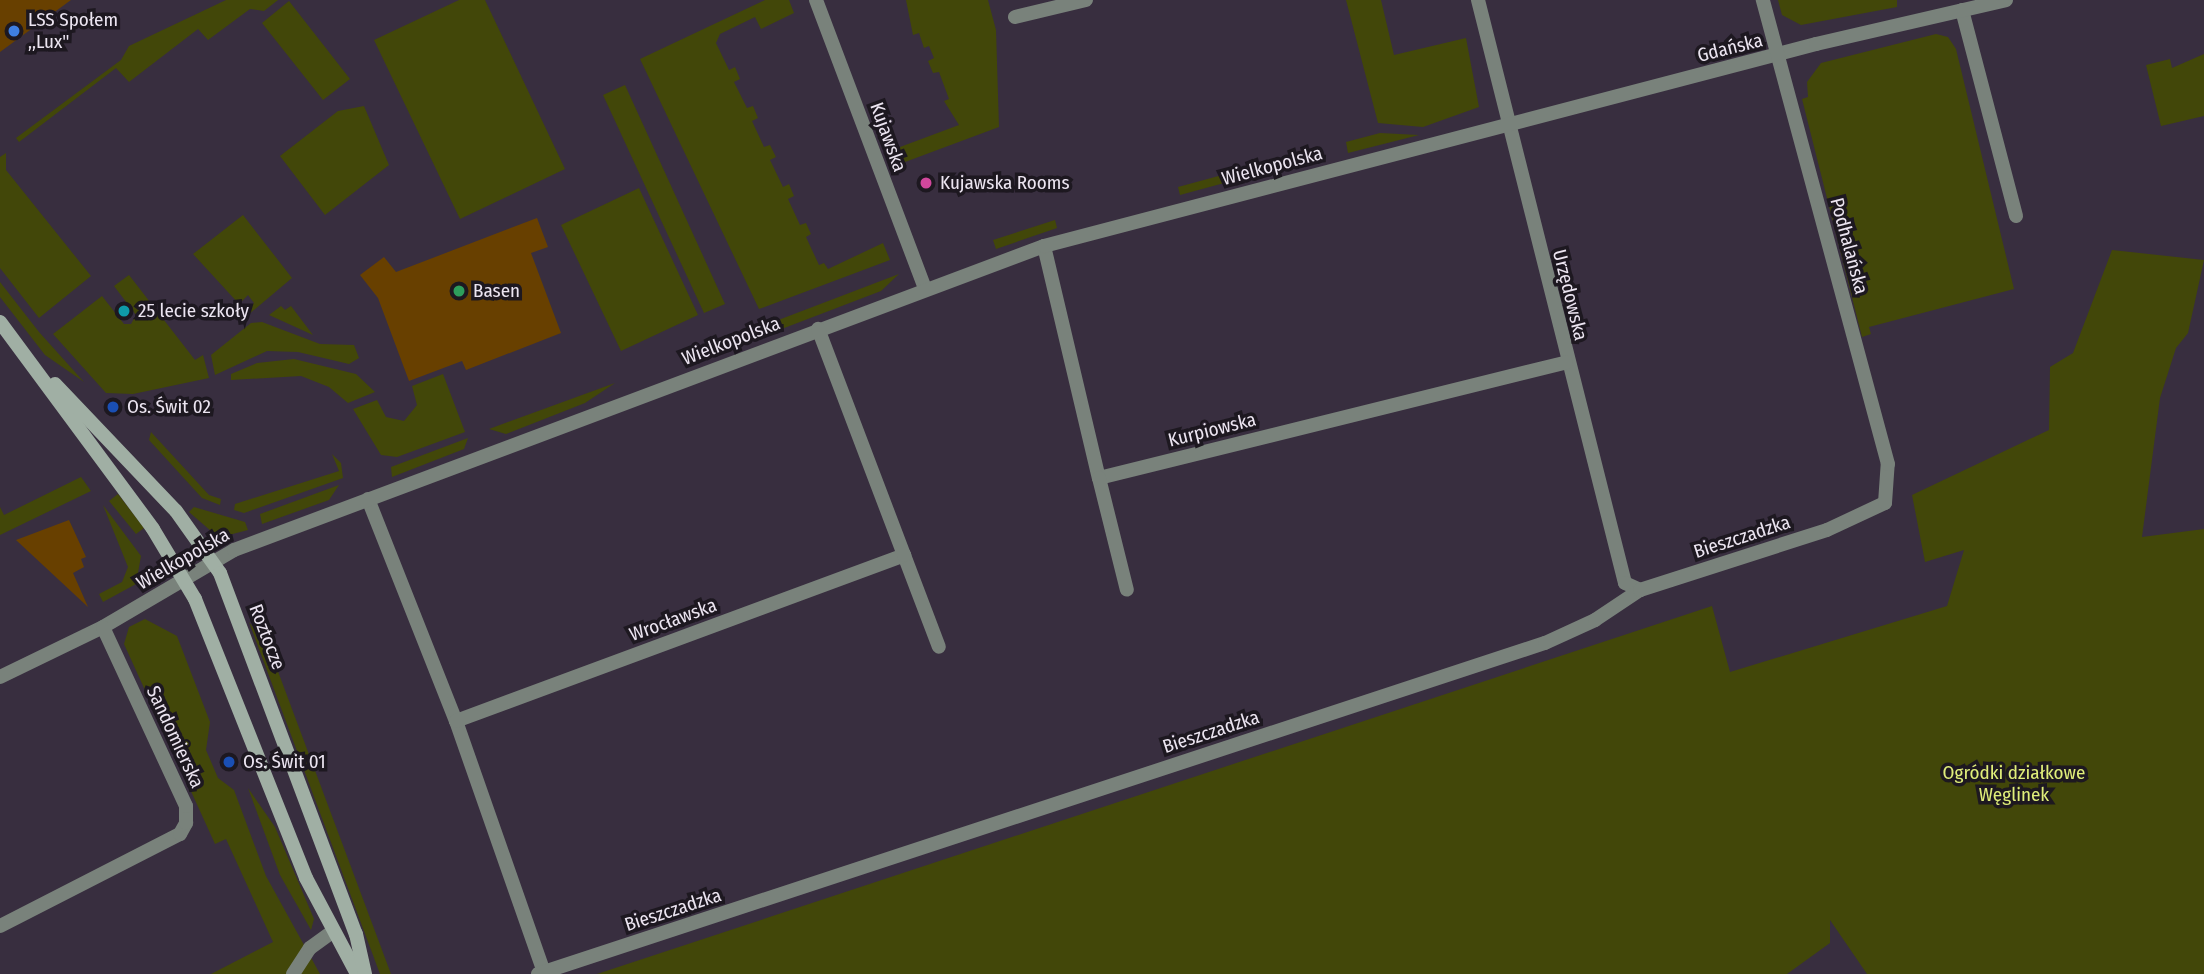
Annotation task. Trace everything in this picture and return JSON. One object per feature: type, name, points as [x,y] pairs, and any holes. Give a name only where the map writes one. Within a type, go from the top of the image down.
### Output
[{"type":"street","name":"Kujawska","points":[[817,0],[925,288]]},
{"type":"street","points":[[1015,17],[1086,0]]},
{"type":"street","name":"Urzędowska","points":[[1478,0],[1566,362],[1625,583],[1640,590]]},
{"type":"street","name":"Podhalańska","points":[[1763,0],[1888,464],[1885,503]]},
{"type":"street","name":"Gdańska","points":[[1508,124],[2006,0]]},
{"type":"street","points":[[1962,10],[2016,216]]},
{"type":"street","name":"Wielkopolska","points":[[0,677],[103,627],[212,561],[368,499],[925,288],[1044,246],[1508,124]]},
{"type":"street","points":[[1044,246],[1127,590]]},
{"type":"street","name":"Roztocze","points":[[0,322],[39,369],[151,484],[212,561],[263,681],[356,934],[365,974]]},
{"type":"street","points":[[818,329],[939,647]]},
{"type":"street","name":"Kurpiowska","points":[[1099,478],[1566,362]]},
{"type":"street","name":"Roztocze","points":[[39,369],[184,580],[210,629],[331,933],[357,974]]},
{"type":"street","points":[[368,499],[456,721],[541,973]]},
{"type":"street","name":"Bieszczadzka","points":[[541,973],[1545,643],[1595,620],[1640,590],[1826,530],[1885,503]]},
{"type":"street","name":"Wrocławska","points":[[456,721],[904,555]]},
{"type":"street","name":"Sandomierska","points":[[0,926],[180,834],[186,822],[186,806],[103,627]]},
{"type":"street","points":[[293,974],[310,948],[331,933]]},
{"type":"green space","points":[[226,0],[278,0],[264,11],[250,9],[208,40],[198,29],[129,82],[116,68],[19,142],[16,138],[121,60],[129,46]]},
{"type":"green space","points":[[459,0],[485,0],[565,169],[460,219],[374,40]]},
{"type":"green space","points":[[765,0],[789,0],[794,13],[761,29],[755,17],[720,34],[716,43],[729,70],[735,67],[740,79],[734,82],[747,108],[753,106],[758,118],[752,121],[764,147],[770,145],[776,157],[770,160],[783,187],[789,184],[794,196],[788,199],[800,225],[806,223],[811,234],[806,237],[819,265],[824,263],[828,269],[883,243],[890,260],[759,309],[640,59]]},
{"type":"green space","points":[[906,0],[988,0],[996,30],[999,127],[897,165],[892,150],[959,125],[944,101],[949,99],[939,72],[933,73],[928,61],[934,58],[929,46],[924,48],[919,33],[913,35]]},
{"type":"green space","points":[[1346,0],[1381,0],[1394,55],[1466,38],[1479,107],[1423,127],[1378,123]]},
{"type":"green space","points":[[1778,0],[1897,0],[1897,7],[1801,25],[1782,15]]},
{"type":"green space","points":[[289,1],[350,79],[323,100],[262,23]]},
{"type":"green space","points":[[1936,34],[1948,37],[1956,49],[2014,289],[1869,327],[1871,334],[1862,337],[1802,99],[1808,97],[1807,82],[1821,63]]},
{"type":"green space","points":[[2204,54],[2204,116],[2161,126],[2146,65],[2170,59],[2172,68]]},
{"type":"green space","points":[[625,85],[725,304],[704,313],[603,95]]},
{"type":"green space","points":[[364,106],[389,165],[325,215],[280,156],[338,111]]},
{"type":"green space","points":[[1380,133],[1419,135],[1348,153],[1346,142]]},
{"type":"green space","points":[[6,153],[6,170],[91,276],[39,318],[0,268],[0,157]]},
{"type":"green space","points":[[1237,171],[1239,179],[1180,195],[1178,187]]},
{"type":"green space","points":[[639,188],[698,315],[621,351],[561,225]]},
{"type":"green space","points":[[243,215],[292,278],[248,315],[244,311],[254,303],[248,295],[239,304],[193,254]]},
{"type":"green space","points":[[1055,220],[1057,228],[996,249],[993,240]]},
{"type":"green space","name":"Ogródki działkowe Węglinek","points":[[2112,250],[2204,260],[2188,333],[2176,348],[2160,398],[2142,537],[2204,529],[2204,974],[1867,974],[1830,920],[1830,943],[1787,974],[597,974],[1712,606],[1730,672],[1947,606],[1964,550],[1925,562],[1912,495],[2049,430],[2050,367],[2073,353]]},
{"type":"green space","points":[[899,274],[881,291],[753,340],[708,347]]},
{"type":"green space","points":[[129,275],[195,360],[203,355],[209,378],[133,394],[106,393],[53,334],[102,296],[124,324],[131,324],[136,315],[114,286]]},
{"type":"green space","points":[[0,282],[39,332],[84,382],[45,355],[0,297]]},
{"type":"green space","points":[[281,306],[285,310],[291,306],[313,335],[269,315]]},
{"type":"green space","points":[[262,322],[320,344],[354,345],[359,358],[349,364],[298,352],[267,351],[215,375],[211,355],[251,323]]},
{"type":"green space","points":[[294,359],[356,374],[375,392],[348,403],[329,387],[301,376],[231,380],[231,374],[257,363]]},
{"type":"green space","points":[[443,374],[465,432],[397,457],[381,455],[353,409],[377,400],[386,417],[404,421],[417,405],[412,386]]},
{"type":"green space","points":[[615,383],[585,403],[506,434],[489,429]]},
{"type":"green space","points":[[151,432],[209,495],[221,499],[220,505],[202,498],[149,440]]},
{"type":"green space","points":[[468,438],[464,449],[392,477],[391,467]]},
{"type":"green space","points":[[332,454],[341,463],[343,478],[244,513],[234,510],[235,504],[339,471]]},
{"type":"green space","points":[[81,477],[91,491],[0,535],[0,507],[4,515]]},
{"type":"green space","points":[[339,485],[329,500],[262,524],[260,514]]},
{"type":"green space","points":[[118,494],[144,528],[136,534],[109,501]]},
{"type":"green space","points":[[103,505],[141,556],[136,584],[103,602],[99,594],[122,582],[128,567]]},
{"type":"green space","points":[[194,507],[245,522],[248,530],[225,536],[211,531],[189,512]]},
{"type":"green space","points":[[145,619],[177,636],[210,722],[206,750],[218,778],[234,790],[266,876],[320,974],[211,974],[273,942],[226,839],[215,844],[124,644],[129,627]]},
{"type":"green space","points":[[249,622],[270,650],[391,974],[380,974]]},
{"type":"green space","points":[[248,788],[275,827],[314,919],[311,930],[280,875]]},
{"type":"building","name":"LSS Społem ,,Lux\"","points":[[0,0],[71,0],[0,52]]},
{"type":"building","name":"Basen","points":[[537,218],[548,247],[531,253],[561,333],[466,370],[462,361],[409,381],[378,298],[360,275],[384,257],[396,272]]},
{"type":"building","points":[[69,520],[86,557],[81,559],[84,567],[73,573],[88,607],[16,540]]},
{"type":"place","name":"LSS Społem ,,Lux\"","points":[[14,31]]},
{"type":"place","name":"Kujawska Rooms","points":[[926,183]]},
{"type":"place","name":"Basen","points":[[459,291]]},
{"type":"place","name":"25 lecie szkoły","points":[[124,311]]},
{"type":"place","name":"Os. Świt 02","points":[[113,407]]},
{"type":"place","name":"Os. Świt 01","points":[[229,762]]}]
